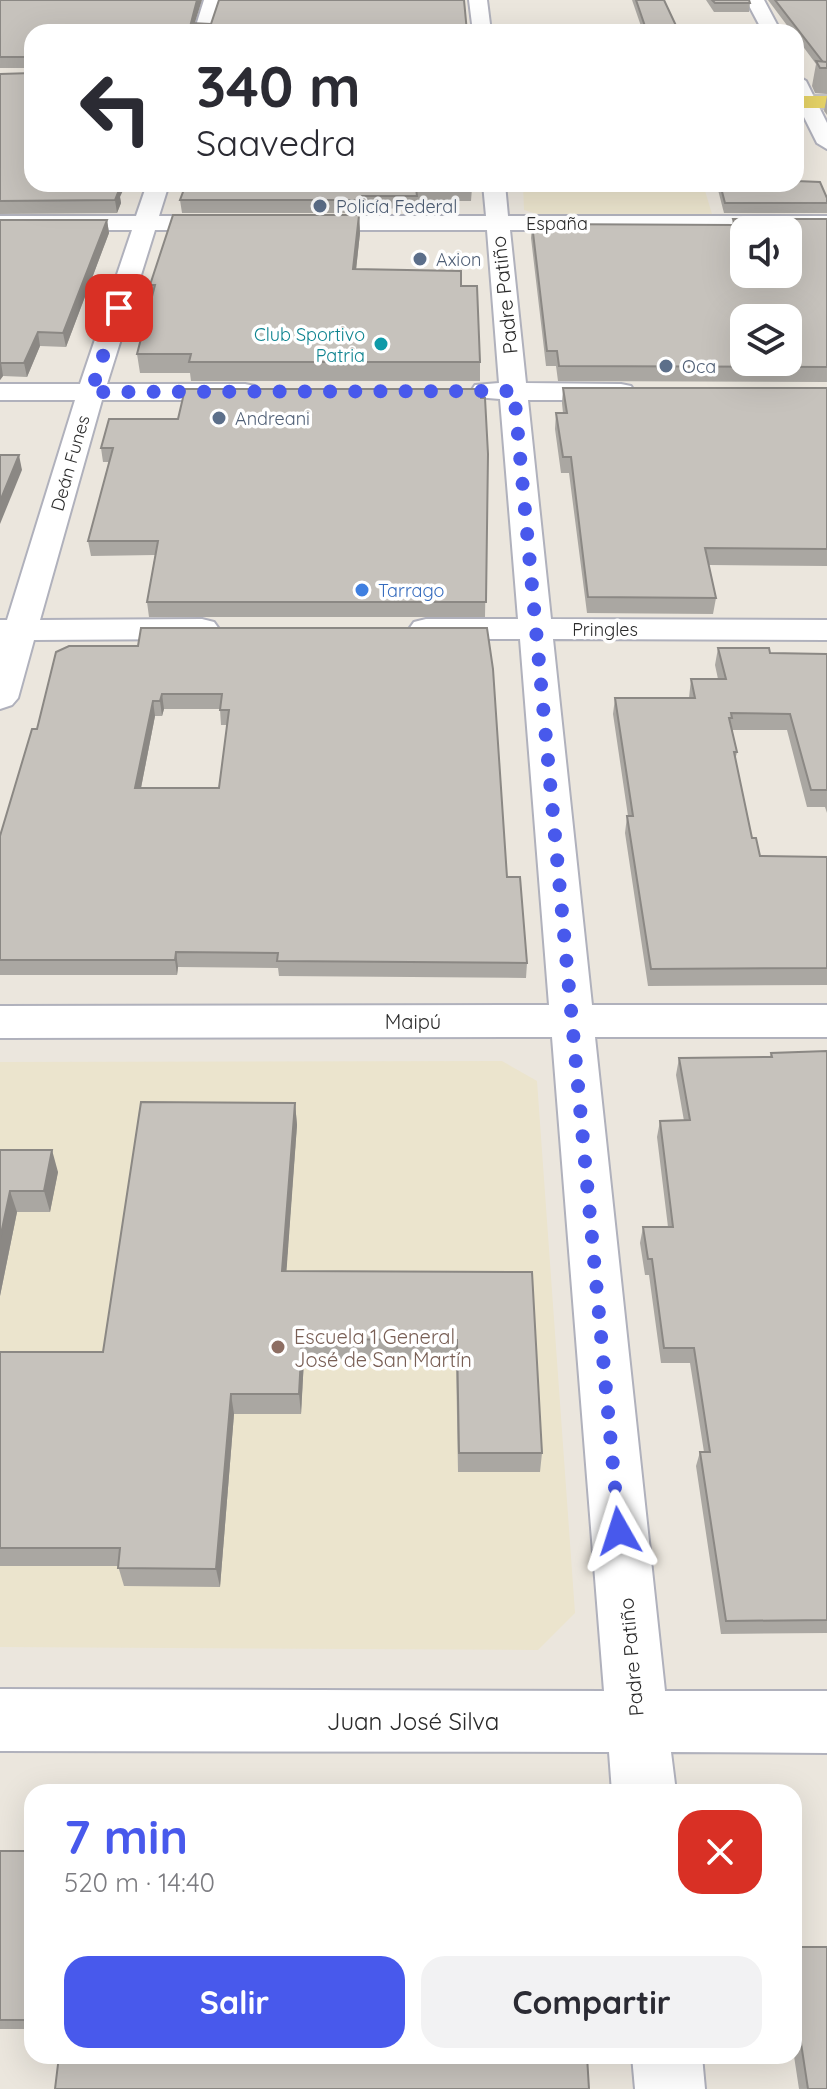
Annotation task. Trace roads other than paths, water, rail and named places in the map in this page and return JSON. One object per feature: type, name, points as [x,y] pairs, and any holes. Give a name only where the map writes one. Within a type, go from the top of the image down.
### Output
[{"type":"street","points":[[206,24],[213,0]]},
{"type":"street","points":[[478,0],[481,24]]},
{"type":"street","points":[[755,0],[768,24]]},
{"type":"street","points":[[810,102],[827,143]]},
{"type":"street","name":"Deán Funes","points":[[0,698],[11,630],[156,192]]},
{"type":"street","name":"Padre Patiño","points":[[494,192],[643,1784]]},
{"type":"street","name":"España","points":[[0,223],[827,223]]},
{"type":"street","points":[[451,391],[655,392]]},
{"type":"street","points":[[0,392],[279,392]]},
{"type":"street","points":[[11,630],[239,629]]},
{"type":"street","name":"Pringles","points":[[395,629],[827,630]]},
{"type":"street","name":"Maipú","points":[[0,1022],[827,1021]]},
{"type":"street","name":"Juan José Silva","points":[[0,1720],[827,1722]]},
{"type":"street","points":[[668,2064],[670,2089]]},
{"type":"place","name":"Policía Federal","points":[[320,206]]},
{"type":"place","name":"Axion","points":[[420,259]]},
{"type":"place","name":"Club Sportivo Patria","points":[[381,344]]},
{"type":"place","name":"Oca","points":[[666,366]]},
{"type":"place","name":"Andreani","points":[[219,418]]},
{"type":"place","name":"Tarrago","points":[[362,590]]},
{"type":"place","name":"Escuela 1 General José de San Martín","points":[[278,1347]]}]
